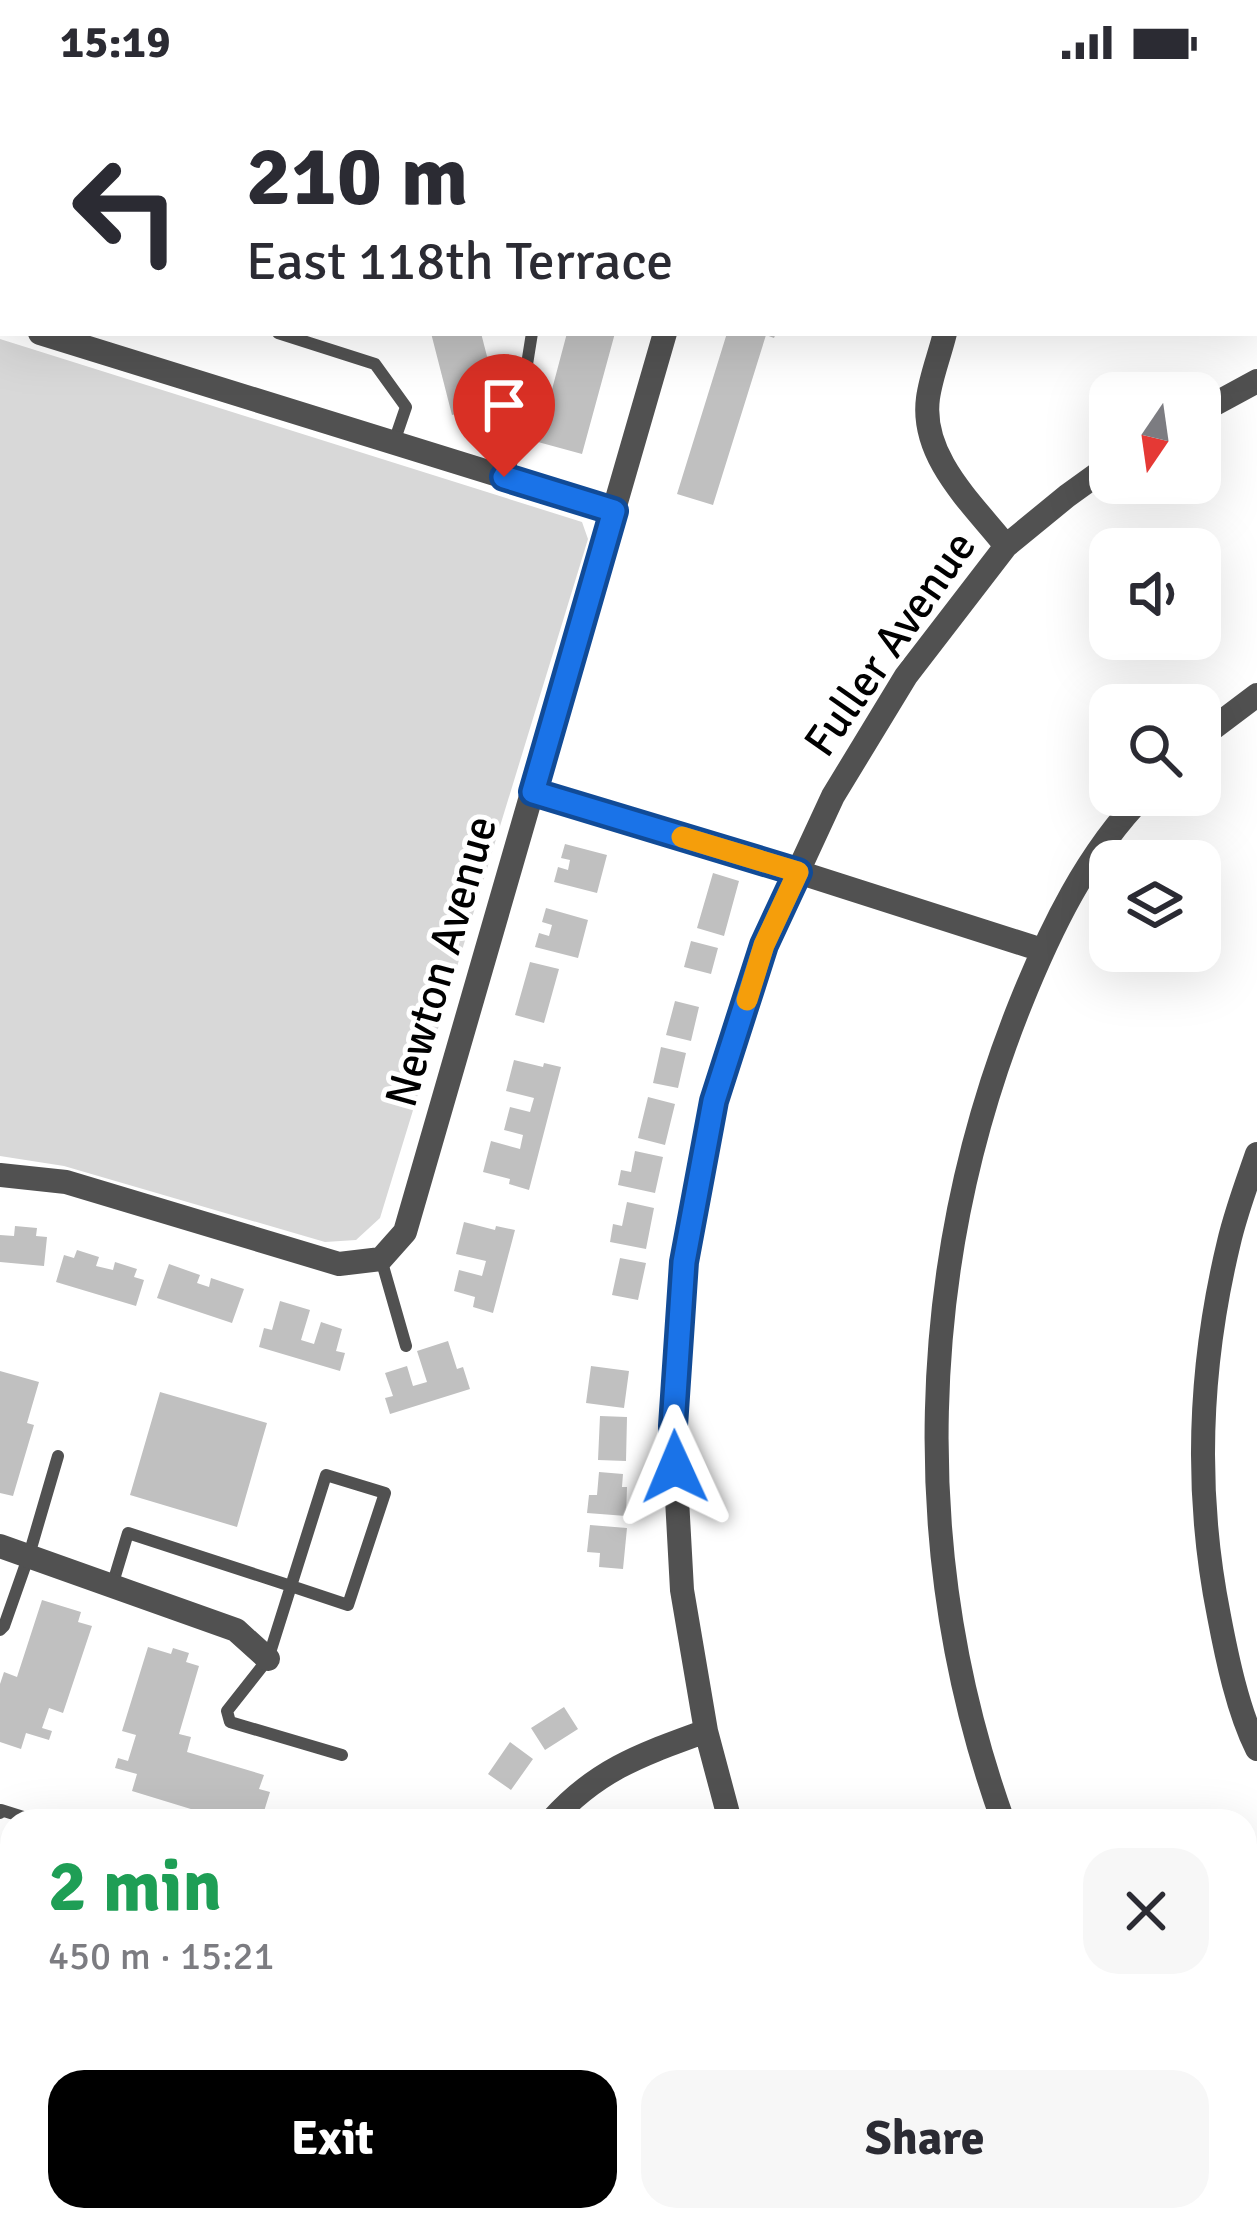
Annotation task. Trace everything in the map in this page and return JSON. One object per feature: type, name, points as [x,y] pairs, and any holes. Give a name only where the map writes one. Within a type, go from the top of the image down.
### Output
[{"type":"street","points":[[62,336],[106,342],[394,443],[614,511]]},
{"type":"street","name":"Newton Avenue","points":[[381,1259],[405,1232],[664,336]]},
{"type":"street","points":[[944,336],[928,398],[928,424],[938,458],[1006,547]]},
{"type":"street","points":[[1221,401],[1257,381]]},
{"type":"street","name":"Fuller Avenue","points":[[727,1809],[706,1730],[682,1590],[673,1426],[684,1262],[714,1101],[764,945],[833,796],[906,676],[1006,547],[1089,480]]},
{"type":"street","points":[[1221,722],[1257,695]]},
{"type":"street","points":[[533,792],[1042,950]]},
{"type":"street","points":[[999,1809],[957,1657],[940,1538],[935,1418],[943,1299],[963,1180],[996,1065],[1042,950],[1078,881],[1125,816]]},
{"type":"street","points":[[1257,1154],[1230,1237],[1212,1322],[1202,1409],[1202,1481],[1209,1568],[1226,1653],[1257,1749]]},
{"type":"street","points":[[0,1175],[66,1182],[339,1264],[381,1259]]},
{"type":"street","points":[[0,1546],[236,1630],[268,1659]]},
{"type":"street","points":[[562,1809],[628,1760],[706,1730]]},
{"type":"lane","points":[[287,336],[375,364],[406,407],[394,443]]},
{"type":"lane","points":[[508,478],[532,336]]},
{"type":"lane","points":[[381,1259],[406,1346]]},
{"type":"lane","points":[[0,1630],[29,1555],[58,1456]]},
{"type":"lane","points":[[112,1586],[128,1533],[291,1586],[348,1604],[385,1493],[326,1475],[291,1586],[268,1659],[227,1711],[230,1722],[342,1755]]},
{"type":"shaded area","points":[[0,339],[582,522],[588,539],[380,1218],[356,1240],[325,1242],[64,1166],[0,1156]]},
{"type":"building","points":[[432,336],[482,336],[499,403],[452,415]]},
{"type":"building","points":[[566,336],[614,336],[582,454],[538,442]]},
{"type":"building","points":[[726,336],[766,336],[713,505],[677,494]]},
{"type":"building","points":[[565,844],[607,855],[597,893],[554,882],[558,867],[568,870],[570,860],[561,858]]},
{"type":"building","points":[[713,873],[739,881],[724,936],[697,928]]},
{"type":"building","points":[[546,908],[588,920],[578,958],[535,947],[539,933],[549,936],[552,925],[542,922]]},
{"type":"building","points":[[691,941],[718,948],[711,974],[684,967]]},
{"type":"building","points":[[530,962],[559,969],[544,1023],[515,1015]]},
{"type":"building","points":[[675,1001],[699,1007],[691,1041],[666,1035]]},
{"type":"building","points":[[661,1047],[686,1053],[678,1088],[653,1083]]},
{"type":"building","points":[[514,1060],[561,1067],[529,1190],[483,1172],[491,1141],[520,1149],[523,1135],[504,1130],[510,1107],[530,1112],[534,1098],[506,1091]]},
{"type":"building","points":[[648,1097],[675,1104],[665,1145],[638,1138]]},
{"type":"building","points":[[635,1151],[663,1157],[655,1193],[618,1185],[621,1170],[631,1172]]},
{"type":"building","points":[[627,1202],[654,1208],[646,1249],[610,1242],[613,1224],[622,1226]]},
{"type":"building","points":[[464,1222],[515,1230],[493,1313],[473,1307],[475,1297],[454,1291],[459,1270],[482,1276],[486,1261],[456,1254]]},
{"type":"building","points":[[15,1226],[37,1228],[36,1236],[47,1237],[44,1266],[0,1262],[0,1235],[14,1236]]},
{"type":"building","points":[[77,1250],[99,1257],[96,1266],[113,1270],[115,1262],[137,1269],[134,1277],[144,1280],[136,1306],[56,1282],[64,1255],[74,1258]]},
{"type":"building","points":[[620,1258],[646,1263],[638,1300],[612,1295]]},
{"type":"building","points":[[169,1264],[200,1275],[197,1283],[209,1287],[211,1278],[244,1289],[232,1323],[157,1298]]},
{"type":"building","points":[[280,1301],[310,1310],[301,1340],[314,1344],[321,1322],[342,1329],[336,1351],[345,1353],[340,1371],[259,1347],[264,1328],[272,1330]]},
{"type":"building","points":[[448,1341],[470,1389],[390,1414],[385,1398],[393,1396],[385,1373],[407,1366],[413,1386],[427,1382],[417,1351]]},
{"type":"building","points":[[591,1366],[629,1371],[624,1408],[586,1403]]},
{"type":"building","points":[[0,1371],[39,1382],[27,1423],[34,1425],[13,1496],[0,1493]]},
{"type":"building","points":[[160,1392],[267,1423],[237,1527],[130,1495]]},
{"type":"building","points":[[600,1416],[627,1417],[626,1461],[598,1460]]},
{"type":"building","points":[[599,1472],[623,1474],[626,1516],[587,1513],[589,1495],[597,1495]]},
{"type":"building","points":[[590,1525],[627,1528],[623,1569],[599,1567],[600,1553],[587,1552]]},
{"type":"building","points":[[42,1600],[81,1612],[78,1622],[92,1626],[63,1713],[49,1708],[42,1728],[52,1731],[49,1740],[26,1733],[21,1749],[0,1742],[0,1684],[4,1672],[17,1677]]},
{"type":"building","points":[[148,1647],[189,1653],[186,1662],[199,1666],[179,1734],[191,1737],[187,1752],[264,1775],[259,1789],[270,1792],[265,1809],[191,1809],[132,1791],[137,1774],[115,1768],[118,1758],[128,1761],[136,1735],[122,1731]]},
{"type":"building","points":[[564,1707],[578,1729],[545,1750],[531,1728]]},
{"type":"building","points":[[510,1742],[533,1759],[511,1790],[488,1774]]},
{"type":"slow traffic","points":[[682,837],[798,872],[764,945],[747,1000]]},
{"type":"route","points":[[504,477],[614,511],[533,792],[798,872],[764,945],[714,1101],[684,1262],[673,1426],[675,1467]]}]
